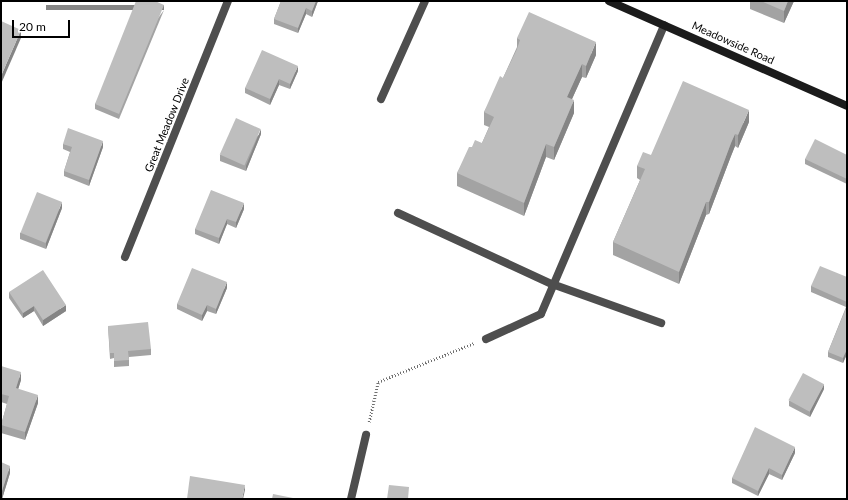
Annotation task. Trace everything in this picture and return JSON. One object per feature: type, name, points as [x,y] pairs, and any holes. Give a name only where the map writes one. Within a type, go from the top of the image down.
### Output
[{"type":"main road","name":"Meadowside Road","points":[[609,1],[847,106]]},
{"type":"street","name":"Great Meadow Drive","points":[[125,257],[228,1]]},
{"type":"street","points":[[382,99],[425,1]]},
{"type":"street","points":[[486,339],[541,314],[552,284],[664,25]]},
{"type":"street","points":[[398,213],[552,284],[661,324]]},
{"type":"street","points":[[352,499],[366,435]]},
{"type":"path","points":[[366,435],[378,382],[486,339]]},
{"type":"building","points":[[136,1],[155,1],[164,5],[119,114],[95,104]]},
{"type":"building","points":[[281,1],[316,1],[312,11],[306,8],[298,28],[274,19]]},
{"type":"building","points":[[761,1],[788,1],[784,11]]},
{"type":"building","points":[[529,12],[596,42],[586,66],[582,64],[567,97],[574,100],[554,147],[546,144],[524,203],[457,173],[469,147],[472,147],[475,140],[482,143],[494,117],[484,112],[500,76],[503,78],[517,49],[520,40],[517,38]]},
{"type":"building","points":[[1,21],[21,30],[1,76]]},
{"type":"building","points":[[262,50],[298,66],[290,84],[279,79],[270,99],[245,88]]},
{"type":"building","points":[[683,81],[749,110],[738,135],[735,134],[731,143],[709,202],[706,202],[679,272],[613,242],[645,169],[637,166],[643,152],[651,155]]},
{"type":"building","points":[[236,118],[261,129],[244,166],[220,155]]},
{"type":"building","points":[[68,128],[103,141],[89,180],[64,171],[72,147],[63,144]]},
{"type":"building","points":[[815,139],[847,155],[847,179],[805,159]]},
{"type":"building","points":[[211,190],[244,203],[236,222],[227,219],[219,238],[195,229]]},
{"type":"building","points":[[37,192],[62,202],[46,243],[21,233]]},
{"type":"building","points":[[820,266],[847,277],[847,302],[811,286]]},
{"type":"building","points":[[192,268],[227,282],[216,309],[207,305],[202,315],[177,304]]},
{"type":"building","points":[[43,270],[66,305],[43,320],[34,306],[23,313],[9,292]]},
{"type":"building","points":[[847,306],[847,349],[843,358],[828,352]]},
{"type":"building","points":[[148,322],[151,349],[128,351],[129,360],[114,361],[114,353],[110,353],[108,326]]},
{"type":"building","points":[[1,366],[21,372],[16,388],[38,395],[25,432],[1,425],[9,396],[1,394]]},
{"type":"building","points":[[803,373],[824,384],[810,412],[788,400]]},
{"type":"building","points":[[755,427],[795,447],[782,475],[769,468],[758,491],[732,478]]},
{"type":"building","points":[[1,462],[10,466],[2,491],[1,491]]},
{"type":"building","points":[[190,476],[245,485],[242,499],[187,499]]},
{"type":"building","points":[[389,485],[409,487],[408,499],[387,499]]},
{"type":"building","points":[[273,494],[298,499],[272,499]]}]
